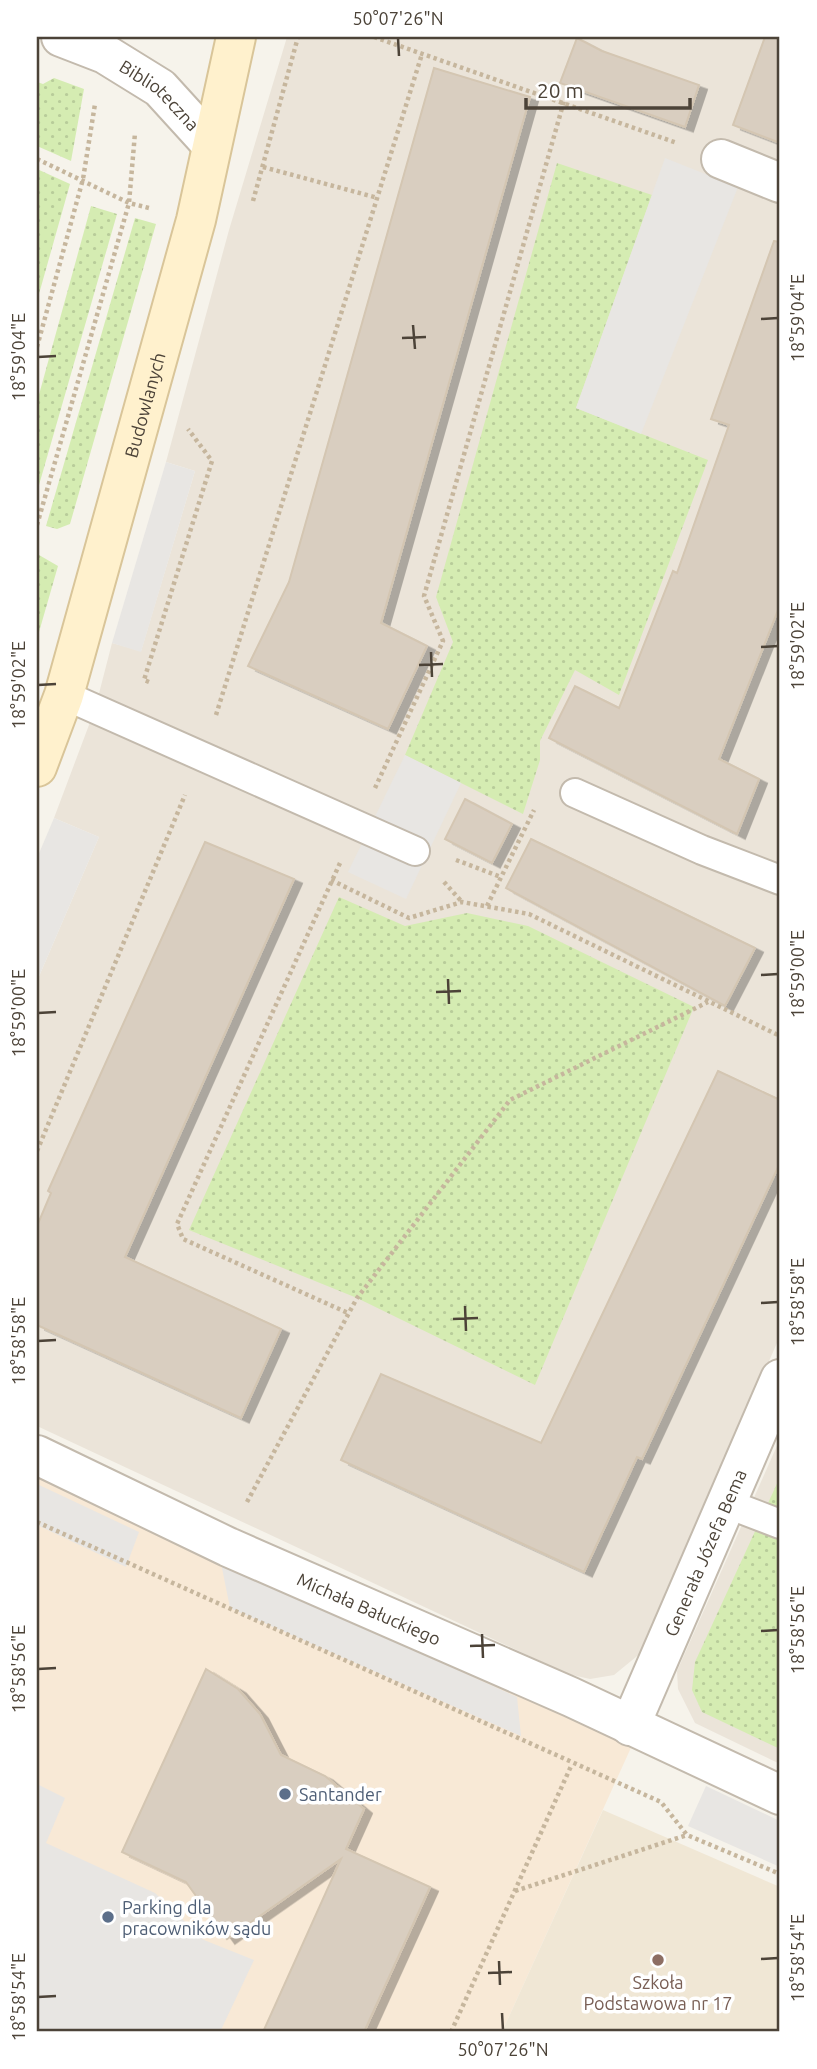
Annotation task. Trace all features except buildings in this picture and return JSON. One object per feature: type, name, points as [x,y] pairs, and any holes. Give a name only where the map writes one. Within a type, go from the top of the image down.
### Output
[{"type":"street","name":"Biblioteczna","points":[[61,37],[105,54],[160,88],[211,145]]},
{"type":"street","name":"Budowlanych","points":[[39,752],[64,695],[196,220],[236,37]]},
{"type":"street","points":[[721,159],[780,183]]},
{"type":"street","name":"Generała Józefa Bema","points":[[630,1726],[780,1379]]},
{"type":"street","name":"Michała Bałuckiego","points":[[37,1455],[228,1547],[572,1697],[780,1795]]},
{"type":"lane","points":[[64,695],[415,850]]},
{"type":"lane","points":[[575,793],[702,850],[780,880]]},
{"type":"lane","points":[[728,1504],[780,1524]]},
{"type":"path","points":[[251,207],[298,37]]},
{"type":"path","points":[[374,37],[564,101],[721,159]]},
{"type":"path","points":[[37,1151],[173,830],[218,712],[422,54]]},
{"type":"path","points":[[348,1313],[183,1239],[177,1224],[331,880],[443,641],[424,596],[564,101]]},
{"type":"path","points":[[37,525],[129,203],[137,145],[134,121]]},
{"type":"path","points":[[37,159],[129,203],[196,220]]},
{"type":"path","points":[[263,167],[378,198]]},
{"type":"path","points":[[37,347],[83,179]]},
{"type":"path","points":[[157,685],[144,680],[212,461],[188,429],[192,416]]},
{"type":"path","points":[[206,707],[230,718]]},
{"type":"path","points":[[365,779],[377,784]]},
{"type":"path","points":[[487,906],[542,794],[575,793]]},
{"type":"path","points":[[331,880],[410,918],[462,902],[529,914],[780,1036]]},
{"type":"path","points":[[247,1502],[357,1298],[510,1100],[708,1002]]},
{"type":"path","points":[[37,1522],[661,1802],[687,1835],[780,1874]]},
{"type":"path","points":[[451,2032],[572,1764]]},
{"type":"path","points":[[515,1891],[687,1835]]},
{"type":"shaded area","points":[[287,37],[780,37],[780,1336],[642,1652],[614,1675],[590,1679],[568,1674],[37,1426],[37,981],[99,837],[54,818],[95,709],[112,643],[141,651],[195,471],[166,462],[229,230]]},
{"type":"shaded area","points":[[665,158],[738,187],[641,434],[576,408]]},
{"type":"shaded area","points":[[166,462],[195,471],[141,652],[112,643]]},
{"type":"shaded area","points":[[405,755],[461,783],[406,899],[348,872]]},
{"type":"shaded area","points":[[54,818],[99,837],[37,981],[37,858]]},
{"type":"shaded area","points":[[780,1439],[780,1764],[695,1723],[678,1689],[677,1671]]},
{"type":"shaded area","points":[[37,1466],[634,1741],[502,2032],[37,2032]]},
{"type":"shaded area","points":[[37,1484],[139,1532],[126,1567],[37,1525]]},
{"type":"shaded area","points":[[221,1563],[517,1697],[521,1736],[230,1608]]},
{"type":"shaded area","name":"Parking dla pracowników sądu","points":[[37,1784],[65,1798],[46,1843],[155,1893],[204,1940],[254,1960],[220,2032],[37,2032]]},
{"type":"shaded area","points":[[706,1786],[780,1821],[780,1867],[688,1826]]},
{"type":"shaded area","name":"Szkoła Podstawowa nr 17","points":[[603,1810],[780,1887],[780,2032],[502,2032]]},
{"type":"green space","points":[[54,78],[84,89],[71,161],[37,146],[37,82],[43,84]]},
{"type":"green space","points":[[557,163],[652,195],[576,408],[708,460],[619,695],[575,670],[540,741],[540,760],[523,814],[405,755],[453,642],[436,597]]},
{"type":"green space","points":[[37,169],[70,184],[37,301]]},
{"type":"green space","points":[[91,206],[117,214],[37,492],[37,402]]},
{"type":"green space","points":[[135,218],[156,224],[70,524],[57,529],[46,526]]},
{"type":"green space","points":[[39,555],[58,566],[37,639],[37,562]]},
{"type":"green space","points":[[339,897],[405,926],[467,913],[528,926],[694,1007],[535,1385],[357,1298],[189,1230]]},
{"type":"green space","points":[[780,1477],[780,1749],[702,1712],[692,1690],[695,1662]]},
{"type":"place","name":"Santander","points":[[285,1794]]},
{"type":"place","name":"Parking dla pracowników sądu","points":[[108,1917]]},
{"type":"place","name":"Szkoła Podstawowa nr 17","points":[[658,1960]]}]
